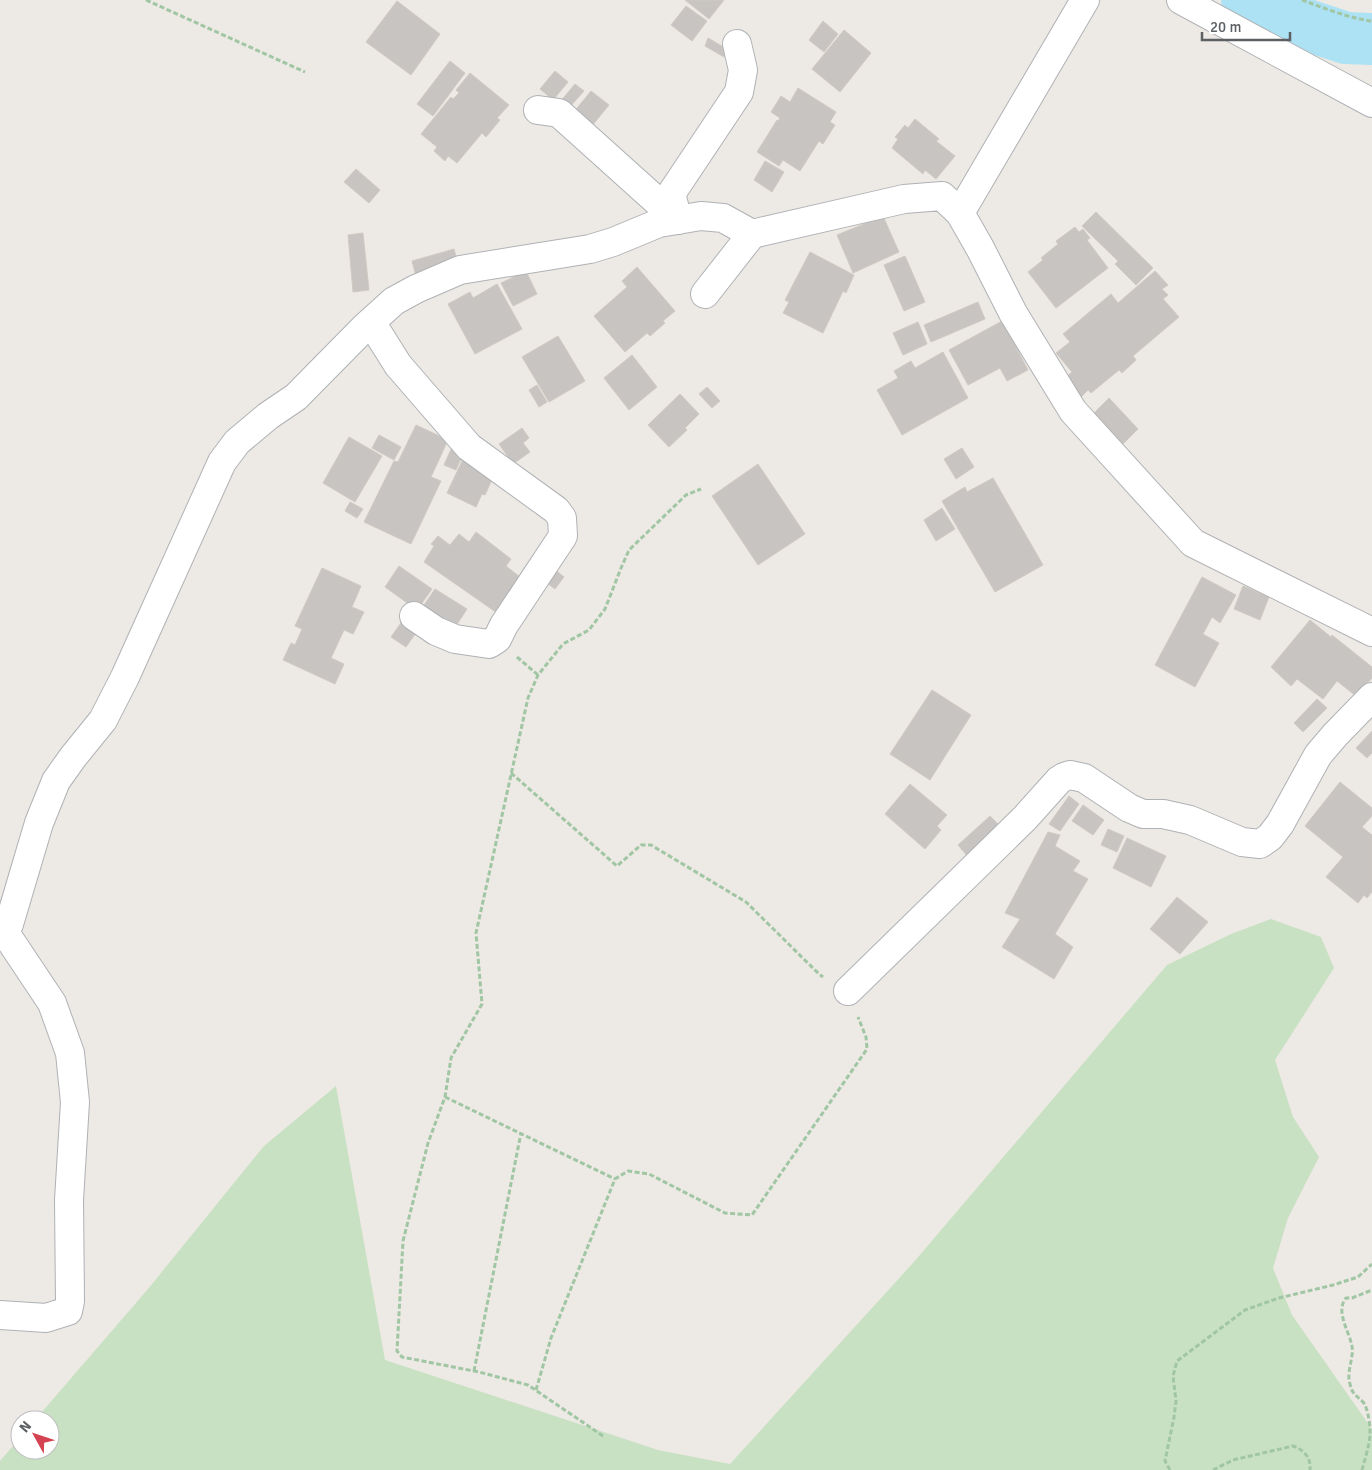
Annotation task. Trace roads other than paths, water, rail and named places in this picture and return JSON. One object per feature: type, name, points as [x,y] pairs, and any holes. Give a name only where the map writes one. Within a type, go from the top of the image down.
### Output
[{"type":"street","points":[[960,213],[1085,0]]},
{"type":"street","points":[[1181,0],[1372,103]]},
{"type":"street","points":[[678,220],[671,194],[739,92],[743,70],[737,44]]},
{"type":"street","points":[[538,110],[558,113],[678,220]]},
{"type":"street","points":[[705,294],[752,234],[904,199],[942,196],[960,213],[1013,313],[1073,411],[1193,543],[1372,632]]},
{"type":"street","points":[[0,1315],[46,1318],[68,1311],[70,1301],[69,1200],[75,1102],[70,1053],[52,1003],[1,929],[9,924],[39,823],[56,781],[103,720],[125,677],[222,462],[237,442],[268,416],[296,397],[394,301],[416,289],[460,270],[590,249],[613,242],[659,223],[701,216],[723,218],[752,234]]},
{"type":"street","points":[[372,322],[398,365],[469,447],[556,510],[562,518],[563,536],[497,638],[488,644],[455,639],[436,631],[414,616]]},
{"type":"street","points":[[848,991],[1018,825],[1059,780],[1064,777],[1070,775],[1084,778],[1129,808],[1143,814],[1163,814],[1190,820],[1242,842],[1260,844],[1270,838],[1280,824],[1318,755],[1334,735],[1372,697]]},
{"type":"waterway","points":[[1247,0],[1295,21],[1346,38],[1372,39]]}]
